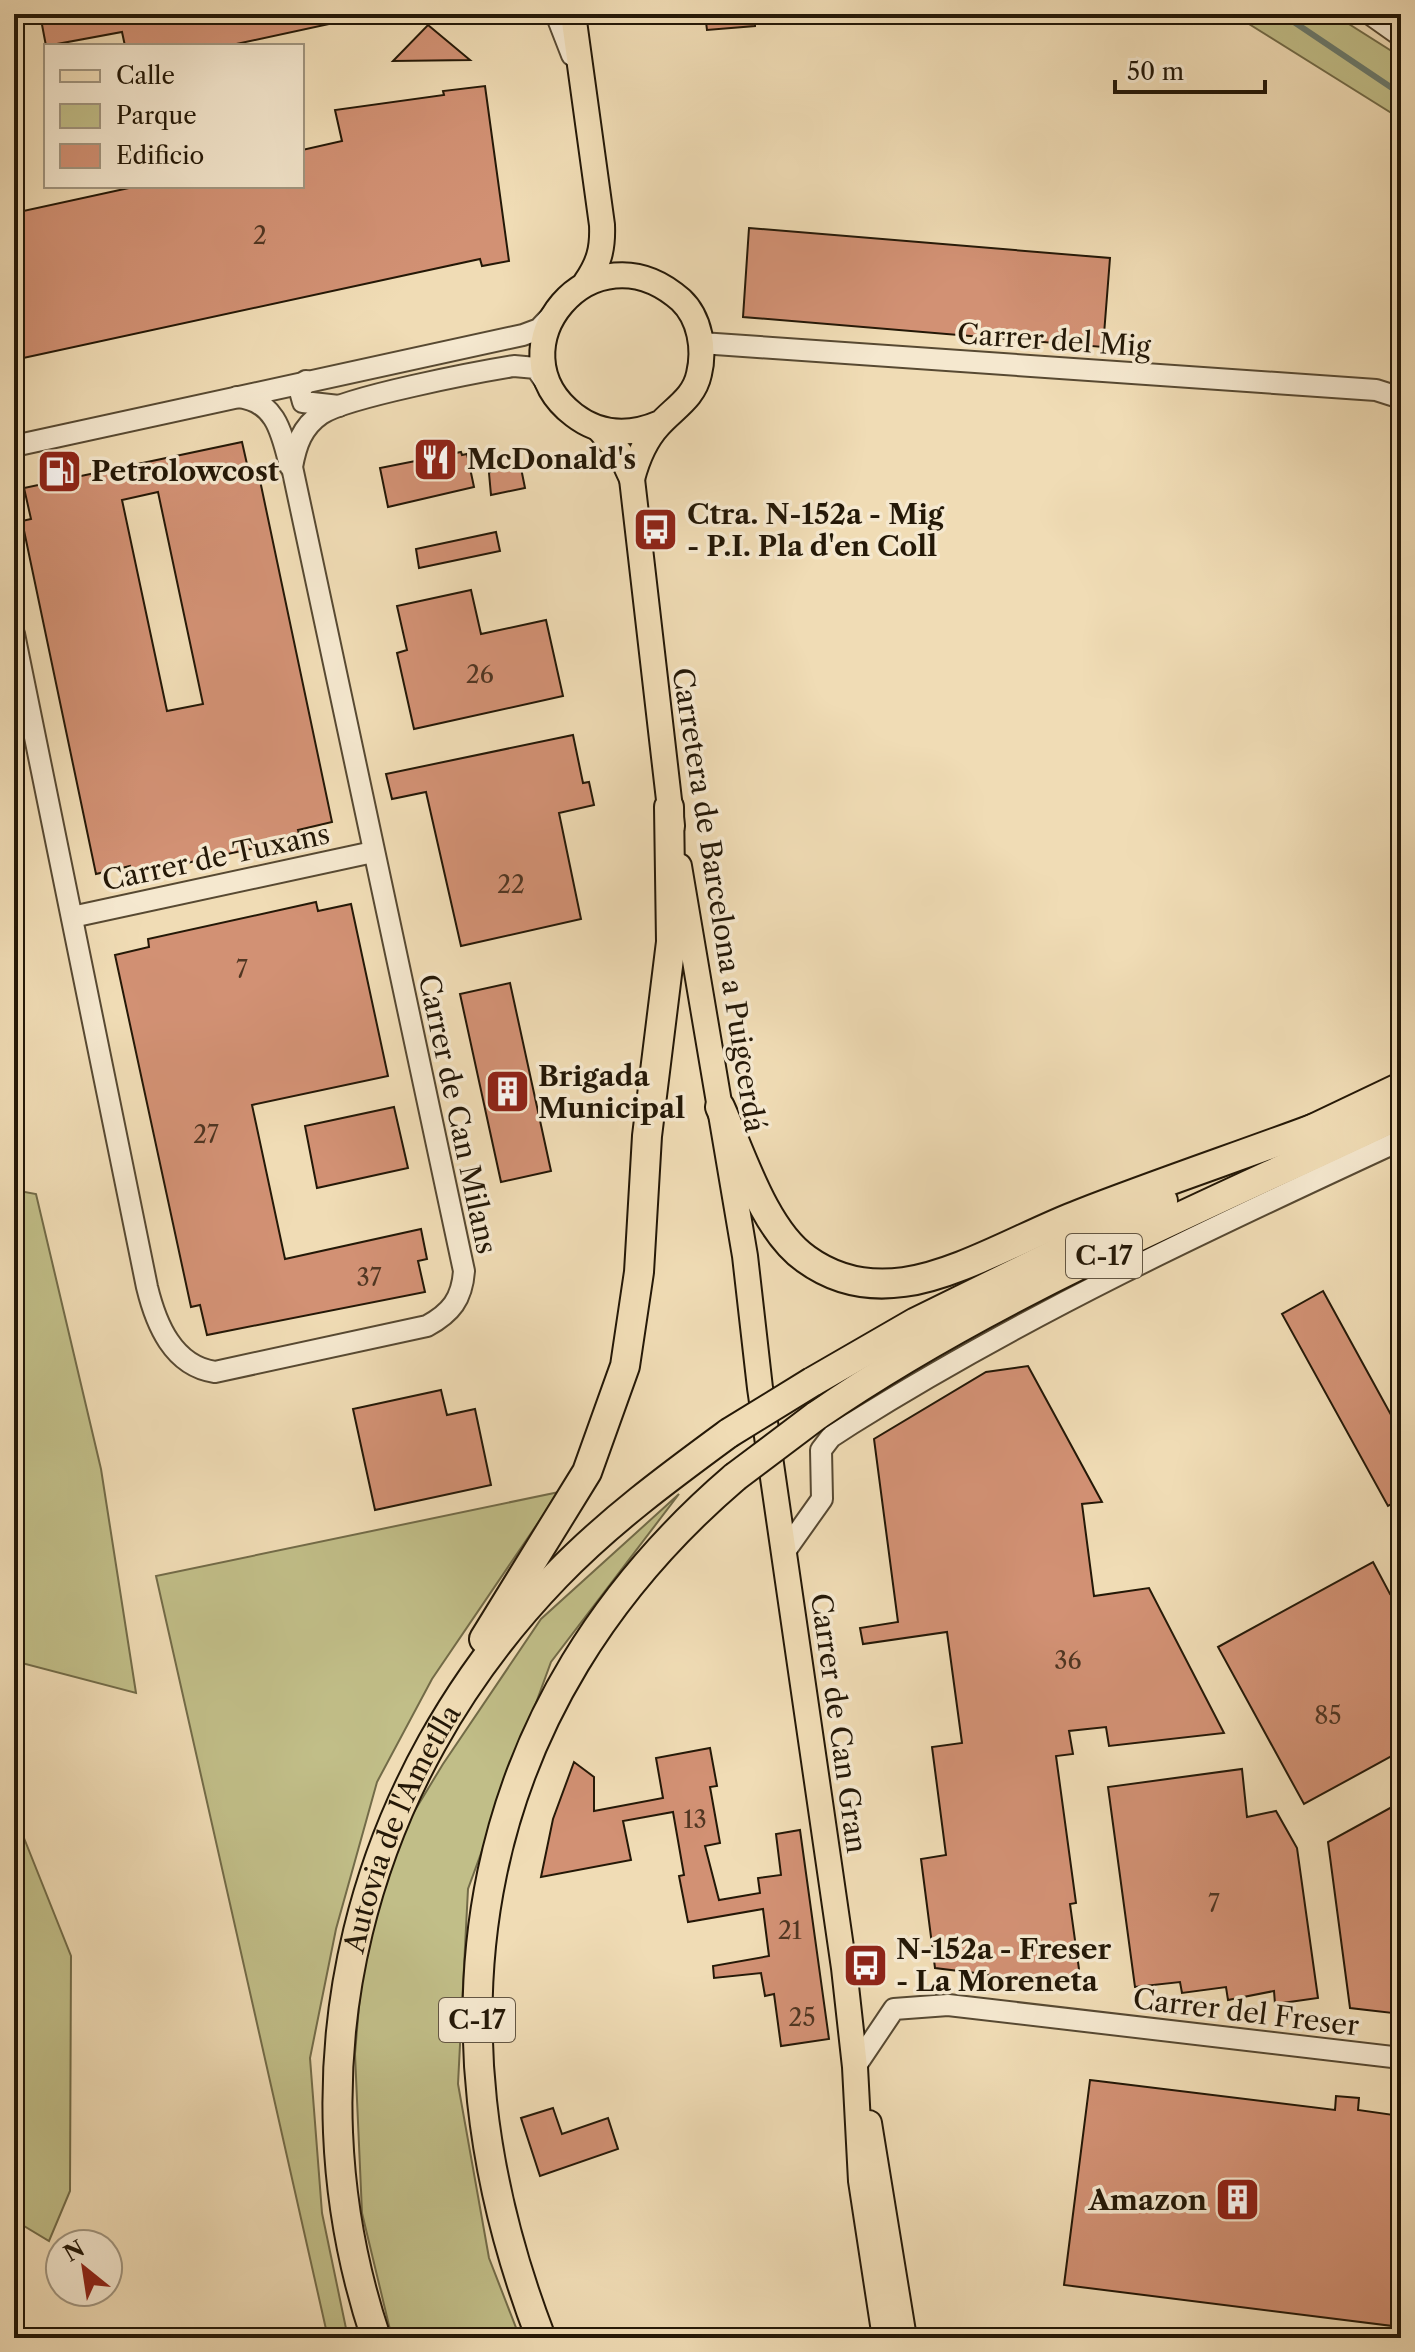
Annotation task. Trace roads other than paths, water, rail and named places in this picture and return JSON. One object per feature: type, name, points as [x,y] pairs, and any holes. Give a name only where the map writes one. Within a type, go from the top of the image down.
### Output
[{"type":"highway","points":[[426,1750],[495,1619],[587,1472],[625,1366],[639,1272],[647,1136],[671,942],[669,807]]},
{"type":"highway","name":"C-17","points":[[1315,1128],[1401,1087]]},
{"type":"highway","points":[[720,1107],[760,1196],[789,1245],[825,1272],[864,1283],[888,1284],[935,1275],[1080,1214],[1315,1128]]},
{"type":"highway","name":"C-17","points":[[541,2338],[498,2203],[479,2092],[478,1961],[507,1817],[550,1705],[616,1598],[653,1554],[735,1477],[816,1416],[889,1369],[1016,1299],[1401,1114]]},
{"type":"highway","name":"Autovia de l'Ametlla","points":[[376,2338],[354,2254],[343,2190],[338,2120],[341,2017],[352,1948],[369,1886],[393,1819],[426,1750],[479,1668],[556,1576],[629,1510],[729,1433],[812,1382],[983,1288],[1315,1128]]},
{"type":"highway","points":[[530,2309],[549,2338]]},
{"type":"main road","points":[[573,14],[602,225],[603,246],[598,264],[586,282]]},
{"type":"main road","points":[[602,225],[639,275]]},
{"type":"main road","points":[[613,275],[639,275],[664,285],[685,304],[701,343],[697,381],[682,406],[660,423],[638,431],[599,429],[564,408],[553,393],[543,356],[544,337],[554,313],[571,292],[586,282],[613,275]]},
{"type":"main road","points":[[632,479],[641,451],[660,423]]},
{"type":"main road","name":"Carretera de Barcelona a Puigcerdá","points":[[599,429],[620,453],[632,479],[669,807],[745,1256],[760,1388]]},
{"type":"main road","name":"Carrer de Can Gran","points":[[760,1388],[844,1968],[855,2067],[861,2181],[885,2338]]},
{"type":"main road","name":"Carrer de Can Gran","points":[[855,2067],[876,2151],[904,2338]]},
{"type":"street","points":[[556,14],[582,83]]},
{"type":"street","points":[[1370,14],[1401,36]]},
{"type":"street","points":[[14,446],[523,335],[539,329],[554,313]]},
{"type":"street","name":"Carrer del Mig","points":[[701,343],[1376,390],[1401,398]]},
{"type":"street","name":"Carrer de Can Milans","points":[[294,485],[292,467],[300,436],[322,413],[339,406],[524,365],[536,368],[553,393]]},
{"type":"street","name":"Carrer de Can Milans","points":[[306,381],[300,391],[303,402],[339,406]]},
{"type":"street","name":"Carrer de Can Milans","points":[[14,634],[147,1287],[158,1324],[176,1351],[200,1370],[215,1372],[409,1331],[442,1318],[460,1296],[464,1271],[294,485],[279,424],[265,406],[251,398],[233,397]]},
{"type":"street","name":"Carrer de Tuxans","points":[[72,917],[373,852]]},
{"type":"street","points":[[783,1554],[822,1499],[821,1450],[831,1437],[1007,1331],[1190,1238],[1401,1140]]},
{"type":"street","name":"Carrer del Freser","points":[[855,2067],[894,2009],[948,2005],[1401,2058]]},
{"type":"waterway","points":[[1282,14],[1401,94]]},
{"type":"place","name":"McDonald's","points":[[436,459]]},
{"type":"place","name":"Petrolowcost","points":[[60,471]]},
{"type":"place","name":"Ctra. N-152a - Mig - P.I. Pla d'en Coll","points":[[656,530]]},
{"type":"place","name":"Brigada Municipal","points":[[507,1092]]},
{"type":"place","name":"N-152a - Freser - La Moreneta","points":[[865,1965]]},
{"type":"place","name":"Amazon","points":[[1238,2200]]}]
